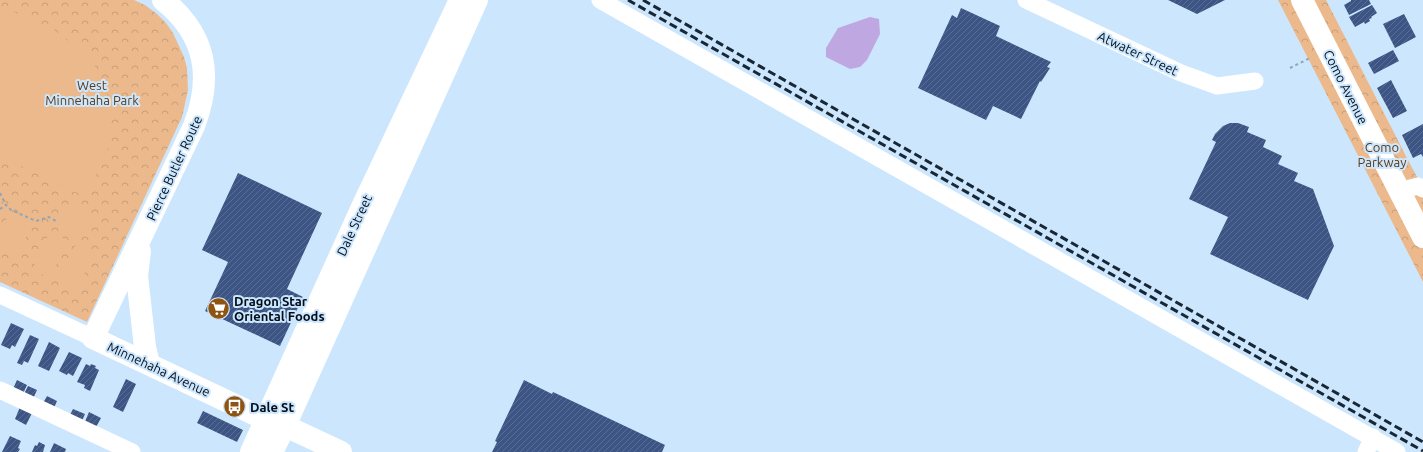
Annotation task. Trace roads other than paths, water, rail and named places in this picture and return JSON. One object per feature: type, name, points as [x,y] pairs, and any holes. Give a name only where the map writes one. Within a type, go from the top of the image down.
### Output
[{"type":"main road","name":"Pierce Butler Route","points":[[93,338],[141,239],[201,108],[204,92],[204,71],[197,42],[181,16],[163,0]]},
{"type":"main road","name":"Como Avenue","points":[[1302,0],[1423,238]]},
{"type":"main road","name":"Dale Street","points":[[251,452],[276,421],[471,1]]},
{"type":"main road","points":[[141,239],[137,276],[145,347],[149,364]]},
{"type":"main road","name":"Minnehaha Avenue","points":[[93,338],[254,414],[276,421],[317,447],[341,452]]},
{"type":"main road","name":"Dale Street","points":[[272,452],[276,421]]},
{"type":"street","points":[[600,0],[1370,445],[1398,452]]},
{"type":"street","name":"Atwater Street","points":[[1026,0],[1181,74],[1217,86],[1255,80]]},
{"type":"street","points":[[1399,191],[1418,186],[1423,188]]},
{"type":"street","name":"Minnehaha Avenue","points":[[0,295],[93,338]]},
{"type":"street","points":[[0,390],[132,452]]},
{"type":"railway","points":[[628,0],[1423,451]]},
{"type":"railway","points":[[643,0],[1423,442]]},
{"type":"place","name":"Dragon Star Oriental Foods","points":[[219,308]]},
{"type":"place","name":"Dale St","points":[[235,407]]},
{"type":"park label","name":"West Minnehaha Park","points":[[92,92]]},
{"type":"park label","name":"Como Parkway","points":[[1382,154]]}]
